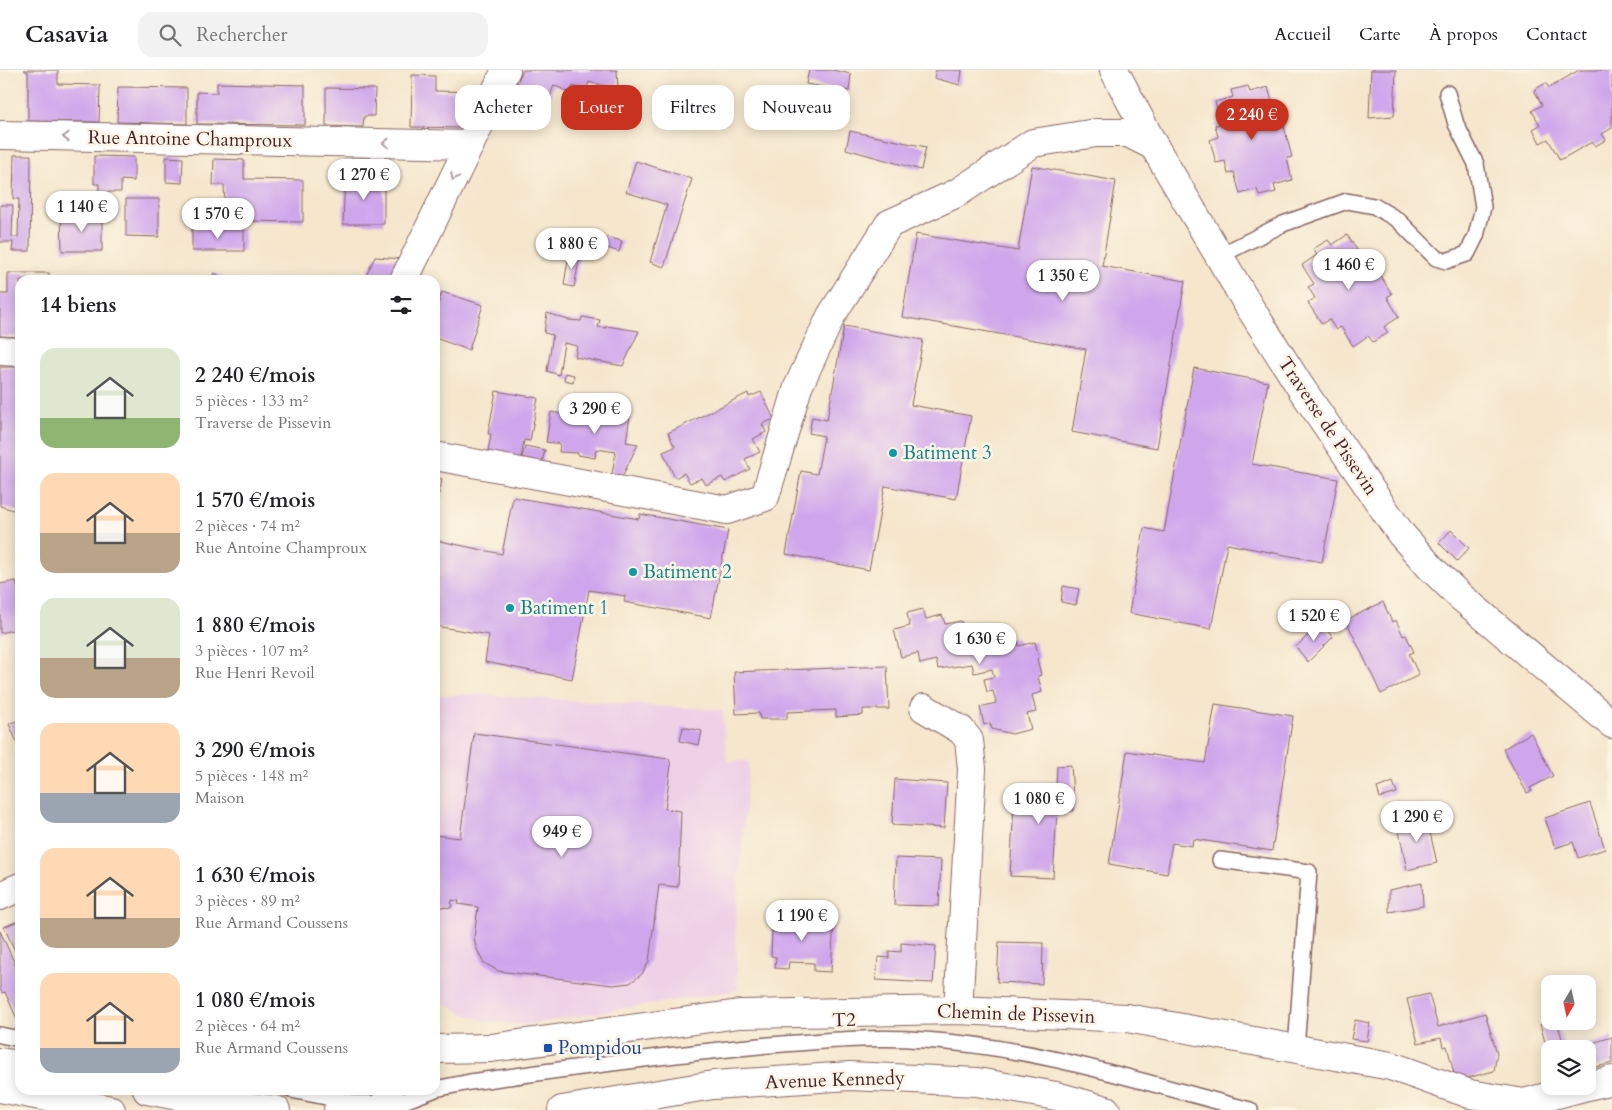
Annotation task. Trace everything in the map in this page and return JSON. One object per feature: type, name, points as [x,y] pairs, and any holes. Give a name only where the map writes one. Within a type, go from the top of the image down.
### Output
[{"type":"street","points":[[406,275],[506,70]]},
{"type":"street","name":"Traverse de Pissevin","points":[[1114,70],[1154,146],[1219,256],[1301,388],[1401,534],[1431,568],[1461,597],[1612,724]]},
{"type":"street","points":[[440,457],[727,510],[765,497],[798,387],[831,316],[889,224],[957,193],[1033,143],[1096,132],[1128,133],[1154,146]]},
{"type":"street","name":"Rue Antoine Champroux","points":[[0,135],[470,145]]},
{"type":"street","points":[[0,351],[15,352]]},
{"type":"street","points":[[924,708],[961,730],[969,740],[972,770],[958,1010]]},
{"type":"street","points":[[0,896],[15,888]]},
{"type":"street","name":"Chemin de Pissevin","points":[[440,1049],[491,1048],[739,1014],[958,1010],[1127,1018],[1391,1066],[1470,1094],[1524,1103],[1554,1095]]},
{"type":"street","points":[[0,1062],[15,1064]]},
{"type":"street","name":"Avenue Kennedy","points":[[562,1110],[713,1085],[850,1076],[977,1082],[1056,1096],[1106,1110]]},
{"type":"street","name":"Chemin de Pissevin","points":[[1596,1084],[1612,1080]]},
{"type":"street","points":[[0,1088],[15,1091]]},
{"type":"street","points":[[35,1095],[111,1110]]},
{"type":"street","points":[[173,1095],[209,1102],[276,1110]]},
{"type":"street","points":[[338,1110],[386,1106]]},
{"type":"lane","points":[[1219,256],[1283,224],[1347,201],[1374,206],[1398,220],[1436,258],[1446,261],[1467,254],[1476,236],[1483,207],[1476,164],[1456,124],[1447,93]]},
{"type":"lane","points":[[1220,860],[1309,872],[1296,1049]]},
{"type":"lane","points":[[0,1035],[15,1038]]},
{"type":"lane","name":"T2","points":[[440,1089],[470,1082],[705,1051],[845,1039],[924,1040],[998,1048],[1047,1056],[1250,1110]]},
{"type":"lane","points":[[320,1095],[386,1106]]},
{"type":"lane","name":"T2","points":[[386,1106],[419,1095]]},
{"type":"shaded area","points":[[471,694],[722,710],[727,762],[749,761],[735,930],[738,990],[524,1025],[485,1021],[462,1013],[440,1000],[440,696]]},
{"type":"building","points":[[24,70],[58,70],[58,84],[100,85],[99,122],[28,121],[28,72]]},
{"type":"building","points":[[523,70],[617,70],[618,85],[601,85],[589,82],[588,85],[561,85],[561,88],[554,85],[551,93],[551,85],[516,85]]},
{"type":"building","points":[[809,70],[832,70],[851,74],[850,85],[806,84]]},
{"type":"building","points":[[936,70],[962,70],[960,85],[934,78]]},
{"type":"building","points":[[1371,70],[1396,70],[1394,116],[1369,118]]},
{"type":"building","points":[[1579,70],[1612,70],[1612,128],[1602,134],[1606,140],[1595,146],[1592,142],[1560,160],[1548,139],[1540,143],[1533,129],[1540,125],[1532,111],[1542,105],[1534,90],[1546,83],[1549,88]]},
{"type":"building","points":[[412,75],[435,76],[435,91],[455,91],[455,128],[411,127]]},
{"type":"building","points":[[217,83],[305,85],[305,125],[197,124],[197,92],[217,93]]},
{"type":"building","points":[[1248,86],[1250,92],[1268,87],[1274,109],[1279,108],[1292,157],[1287,158],[1292,180],[1274,185],[1276,192],[1259,196],[1257,189],[1240,194],[1234,172],[1228,174],[1225,161],[1216,163],[1210,140],[1218,137],[1215,125],[1221,124],[1215,102],[1233,97],[1231,90]]},
{"type":"building","points":[[118,87],[187,88],[187,124],[117,122]]},
{"type":"building","points":[[326,88],[375,89],[374,116],[364,116],[363,127],[326,126]]},
{"type":"building","points":[[850,131],[926,147],[921,170],[846,149]]},
{"type":"building","points":[[14,155],[31,155],[30,251],[12,251],[13,242],[0,242],[0,205],[13,205],[12,237],[18,237],[19,199],[13,199]]},
{"type":"building","points":[[94,156],[134,157],[134,181],[121,180],[121,192],[99,192],[99,184],[94,184]]},
{"type":"building","points":[[166,157],[183,158],[182,183],[166,182]]},
{"type":"building","points":[[214,159],[244,160],[244,179],[303,180],[303,222],[245,221],[244,211],[225,210],[224,185],[213,185]]},
{"type":"building","points":[[636,161],[692,179],[664,267],[650,262],[667,205],[626,192]]},
{"type":"building","points":[[1032,166],[1116,181],[1102,266],[1185,281],[1157,448],[1072,432],[1086,349],[902,317],[916,234],[1018,251]]},
{"type":"building","points":[[345,177],[384,177],[384,224],[343,224]]},
{"type":"building","points":[[126,199],[159,199],[159,237],[126,236]]},
{"type":"building","points":[[102,214],[102,251],[62,251],[61,215]]},
{"type":"building","points":[[192,229],[244,229],[244,251],[192,251]]},
{"type":"building","points":[[595,234],[622,241],[619,252],[593,243]]},
{"type":"building","points":[[1347,235],[1360,254],[1365,252],[1392,294],[1387,297],[1399,317],[1384,327],[1388,333],[1373,342],[1368,336],[1353,346],[1341,327],[1336,330],[1329,319],[1322,324],[1308,303],[1315,298],[1308,287],[1314,284],[1302,265],[1317,255],[1313,249],[1328,240],[1332,245]]},
{"type":"building","points":[[569,253],[580,256],[574,287],[564,285]]},
{"type":"building","points":[[375,257],[404,259],[396,275],[366,275]]},
{"type":"building","points":[[8,273],[49,273],[49,275],[15,275],[15,337],[0,336],[0,294],[8,294]]},
{"type":"building","points":[[442,292],[483,305],[469,350],[440,340],[440,298]]},
{"type":"building","points":[[547,313],[568,320],[581,321],[582,317],[600,320],[598,327],[606,328],[606,326],[639,331],[623,366],[575,357],[577,346],[564,343],[559,375],[547,371],[553,335],[544,333]]},
{"type":"building","name":"Batiment 3","points":[[844,326],[923,340],[911,405],[971,416],[956,499],[885,486],[869,570],[786,554],[801,471],[817,474],[824,436],[809,433],[812,417],[827,420]]},
{"type":"building","points":[[0,367],[15,367],[15,510],[0,506]]},
{"type":"building","points":[[1194,368],[1268,382],[1252,464],[1338,479],[1322,562],[1227,544],[1211,629],[1129,613],[1144,528],[1164,532]]},
{"type":"building","points":[[565,373],[574,375],[573,382],[564,380]]},
{"type":"building","points":[[496,391],[538,398],[530,441],[524,440],[521,458],[488,452],[491,434],[488,434]]},
{"type":"building","points":[[761,392],[774,419],[762,424],[766,432],[753,439],[760,452],[745,459],[750,469],[725,482],[722,477],[706,485],[702,478],[690,483],[684,473],[675,478],[663,452],[675,447],[668,433],[748,393],[749,397]]},
{"type":"building","points":[[604,404],[631,409],[626,442],[638,444],[623,475],[612,474],[616,452],[596,449],[595,458],[578,455],[578,453],[559,452],[560,444],[546,442],[551,412],[601,421]]},
{"type":"building","points":[[525,446],[545,450],[542,462],[522,458]]},
{"type":"building","points":[[513,497],[639,519],[640,514],[728,530],[711,618],[624,602],[625,596],[589,590],[572,679],[485,662],[489,635],[440,627],[440,541],[502,554]]},
{"type":"building","points":[[1451,530],[1469,548],[1457,561],[1439,543]]},
{"type":"building","points":[[15,581],[15,629],[0,633],[0,584]]},
{"type":"building","points":[[1063,586],[1079,589],[1076,605],[1061,602]]},
{"type":"building","points":[[1383,602],[1392,622],[1396,620],[1403,636],[1406,635],[1414,652],[1409,654],[1419,675],[1381,694],[1346,620]]},
{"type":"building","points":[[923,609],[926,619],[942,615],[945,624],[961,621],[963,630],[980,626],[981,636],[998,632],[1000,641],[1017,637],[1019,646],[1035,642],[1041,675],[1038,676],[1042,692],[1032,695],[1036,712],[1027,714],[1031,729],[1012,734],[992,729],[990,723],[984,725],[980,707],[996,703],[993,691],[987,692],[984,679],[994,677],[992,669],[974,673],[972,664],[938,669],[936,660],[920,664],[918,653],[901,657],[894,630],[910,626],[907,613]]},
{"type":"building","points":[[1320,623],[1333,637],[1308,662],[1296,647]]},
{"type":"building","points":[[887,666],[889,709],[863,709],[863,715],[836,717],[836,710],[787,712],[787,719],[760,719],[759,713],[736,714],[734,672]]},
{"type":"building","points":[[1215,704],[1293,716],[1272,851],[1193,839],[1192,846],[1172,843],[1167,874],[1109,864],[1127,751],[1205,763]]},
{"type":"building","points":[[15,721],[15,738],[9,724]]},
{"type":"building","points":[[683,727],[702,731],[699,745],[680,741]]},
{"type":"building","points":[[474,733],[669,759],[671,765],[665,809],[681,811],[678,887],[659,885],[649,961],[642,974],[630,983],[613,985],[498,971],[483,962],[474,938],[478,907],[458,904],[459,901],[452,900],[451,908],[440,907],[440,836],[460,838]]},
{"type":"building","points":[[1531,733],[1553,776],[1530,788],[1532,791],[1527,793],[1503,749]]},
{"type":"building","points":[[1071,765],[1074,811],[1057,811],[1053,878],[1010,876],[1015,785],[1056,787],[1057,766]]},
{"type":"building","points":[[895,779],[947,783],[944,828],[892,825]]},
{"type":"building","points":[[1393,782],[1397,793],[1380,798],[1377,788]]},
{"type":"building","points":[[1590,803],[1605,849],[1578,858],[1573,842],[1555,848],[1545,818]]},
{"type":"building","points":[[1426,815],[1437,863],[1407,870],[1397,822]]},
{"type":"building","points":[[896,858],[941,860],[939,906],[894,905]]},
{"type":"building","points":[[1422,883],[1423,906],[1389,912],[1389,890]]},
{"type":"building","points":[[773,910],[794,911],[794,924],[817,925],[818,917],[834,918],[831,972],[814,971],[814,963],[789,962],[788,969],[775,968],[776,957],[771,956]]},
{"type":"building","points":[[15,922],[15,951],[4,927]]},
{"type":"building","points":[[0,931],[15,964],[15,1015],[5,992],[2,993],[0,989]]},
{"type":"building","points":[[999,942],[1043,943],[1042,984],[997,982]]},
{"type":"building","points":[[901,943],[936,946],[933,983],[876,980],[878,957],[889,958],[889,951],[901,952]]},
{"type":"building","points":[[1429,994],[1438,1027],[1485,1013],[1497,1053],[1494,1071],[1456,1081],[1447,1046],[1443,1047],[1441,1038],[1418,1043],[1407,999]]},
{"type":"building","points":[[1355,1020],[1370,1023],[1367,1041],[1351,1039]]},
{"type":"building","points":[[1542,1030],[1560,1030],[1562,1040],[1544,1040]]},
{"type":"building","points":[[1612,1037],[1612,1063],[1596,1067],[1596,1042]]},
{"type":"place","name":"Batiment 3","points":[[893,453]]},
{"type":"place","name":"Batiment 2","points":[[633,572]]},
{"type":"place","name":"Batiment 1","points":[[510,608]]},
{"type":"place","name":"Pompidou","points":[[548,1048]]}]
